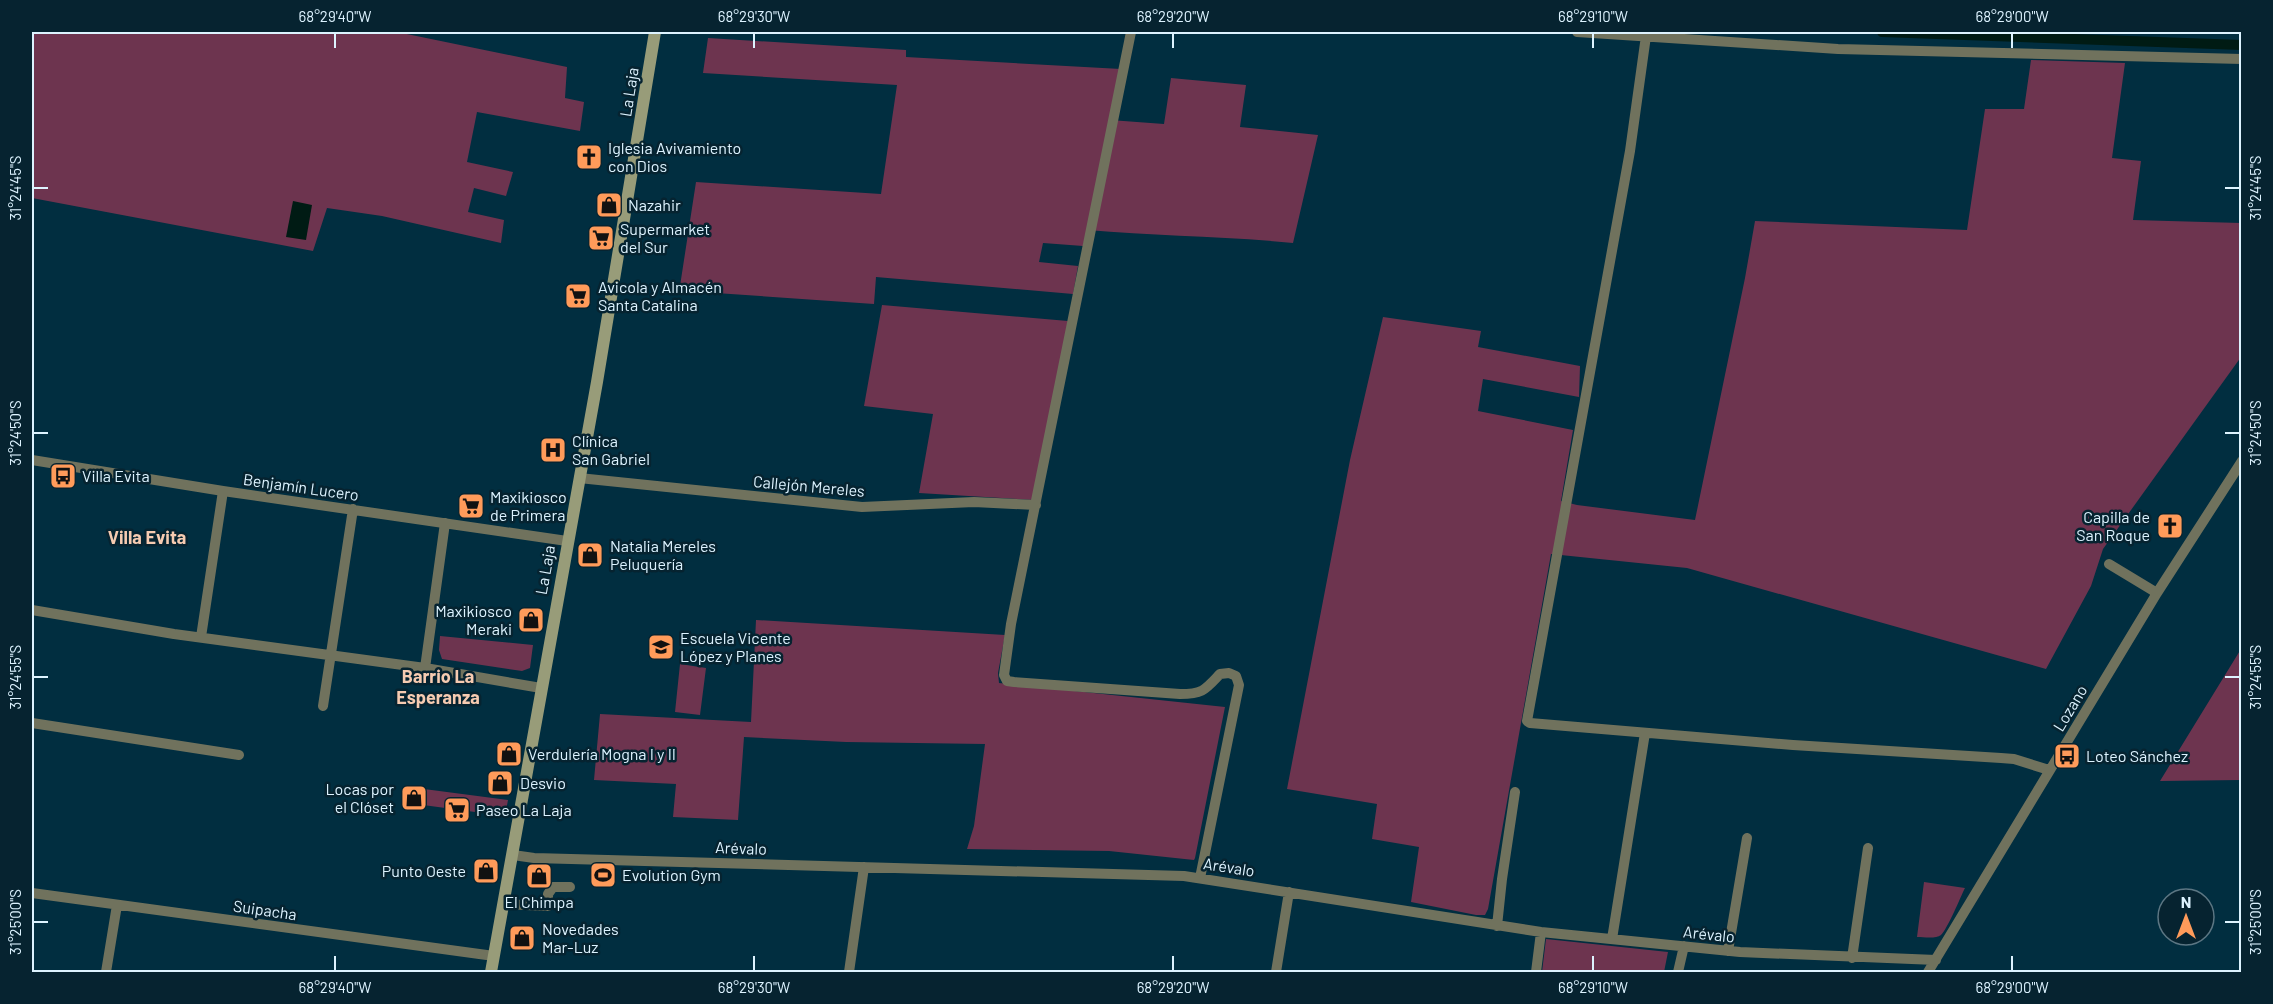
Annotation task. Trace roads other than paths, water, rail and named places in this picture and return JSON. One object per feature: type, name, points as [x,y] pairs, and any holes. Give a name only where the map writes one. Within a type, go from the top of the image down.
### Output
[{"type":"main road","name":"La Laja","points":[[491,972],[655,32]]},
{"type":"street","points":[[1131,32],[1011,624],[1004,675],[1007,681],[1100,690],[1195,694],[1205,691],[1220,674],[1229,673],[1236,676],[1239,685],[1200,878]]},
{"type":"street","points":[[1577,32],[1838,49],[2241,59]]},
{"type":"street","points":[[1646,36],[1630,151],[1527,721],[1793,745],[2014,759],[2049,770]]},
{"type":"street","name":"Benjamín Lucero","points":[[32,460],[223,491],[567,541]]},
{"type":"street","name":"Lozano","points":[[1928,972],[2157,592],[2241,461]]},
{"type":"street","name":"Callejón Mereles","points":[[579,478],[862,507],[974,502],[1036,505]]},
{"type":"street","points":[[201,638],[223,491]]},
{"type":"street","points":[[323,706],[353,509]]},
{"type":"street","points":[[425,668],[445,523]]},
{"type":"street","points":[[2109,564],[2157,592]]},
{"type":"street","points":[[32,610],[201,638],[425,668],[542,688]]},
{"type":"street","points":[[32,723],[239,755]]},
{"type":"street","points":[[1612,939],[1645,733]]},
{"type":"street","points":[[1497,926],[1515,792]]},
{"type":"street","points":[[1728,951],[1748,838]]},
{"type":"street","points":[[1852,958],[1868,848]]},
{"type":"street","name":"Arévalo","points":[[513,855],[534,858],[1167,875],[1200,878],[1541,932],[1728,951],[1936,960]]},
{"type":"street","points":[[849,972],[864,867]]},
{"type":"street","points":[[503,903],[548,906],[548,894],[552,887],[570,887]]},
{"type":"street","points":[[1276,972],[1289,892]]},
{"type":"street","name":"Suipacha","points":[[32,893],[494,956]]},
{"type":"street","points":[[106,972],[117,905]]},
{"type":"street","points":[[1536,972],[1541,932]]},
{"type":"street","points":[[1678,972],[1684,946]]},
{"type":"waterway","points":[[1882,32],[2242,45]]},
{"type":"place","name":"Iglesia Avivamiento con Dios","points":[[589,157]]},
{"type":"place","name":"Nazahir","points":[[609,205]]},
{"type":"place","name":"Supermarket del Sur","points":[[601,238]]},
{"type":"place","name":"Avicola y Almacén Santa Catalina","points":[[578,296]]},
{"type":"place","name":"Clínica San Gabriel","points":[[553,450]]},
{"type":"place","name":"Villa Evita","points":[[63,476]]},
{"type":"place","name":"Maxikiosco de Primera","points":[[471,506]]},
{"type":"place","name":"Capilla de San Roque","points":[[2170,526]]},
{"type":"place","name":"Natalia Mereles Peluquería","points":[[590,555]]},
{"type":"place","name":"Maxikiosco Meraki","points":[[531,620]]},
{"type":"place","name":"Escuela Vicente López y Planes","points":[[661,647]]},
{"type":"place","name":"Verdulería Mogna I y II","points":[[509,754]]},
{"type":"place","name":"Loteo Sánchez","points":[[2067,756]]},
{"type":"place","name":"Desvio","points":[[500,783]]},
{"type":"place","name":"Locas por el Clóset","points":[[414,798]]},
{"type":"place","name":"Paseo La Laja","points":[[457,810]]},
{"type":"place","name":"Punto Oeste","points":[[486,871]]},
{"type":"place","name":"Evolution Gym","points":[[603,875]]},
{"type":"place","name":"El Chimpa","points":[[539,876]]},
{"type":"place","name":"Novedades Mar-Luz","points":[[522,938]]},
{"type":"district","name":"Villa Evita","points":[[147,538]]},
{"type":"district","name":"Barrio La Esperanza","points":[[438,687]]}]
